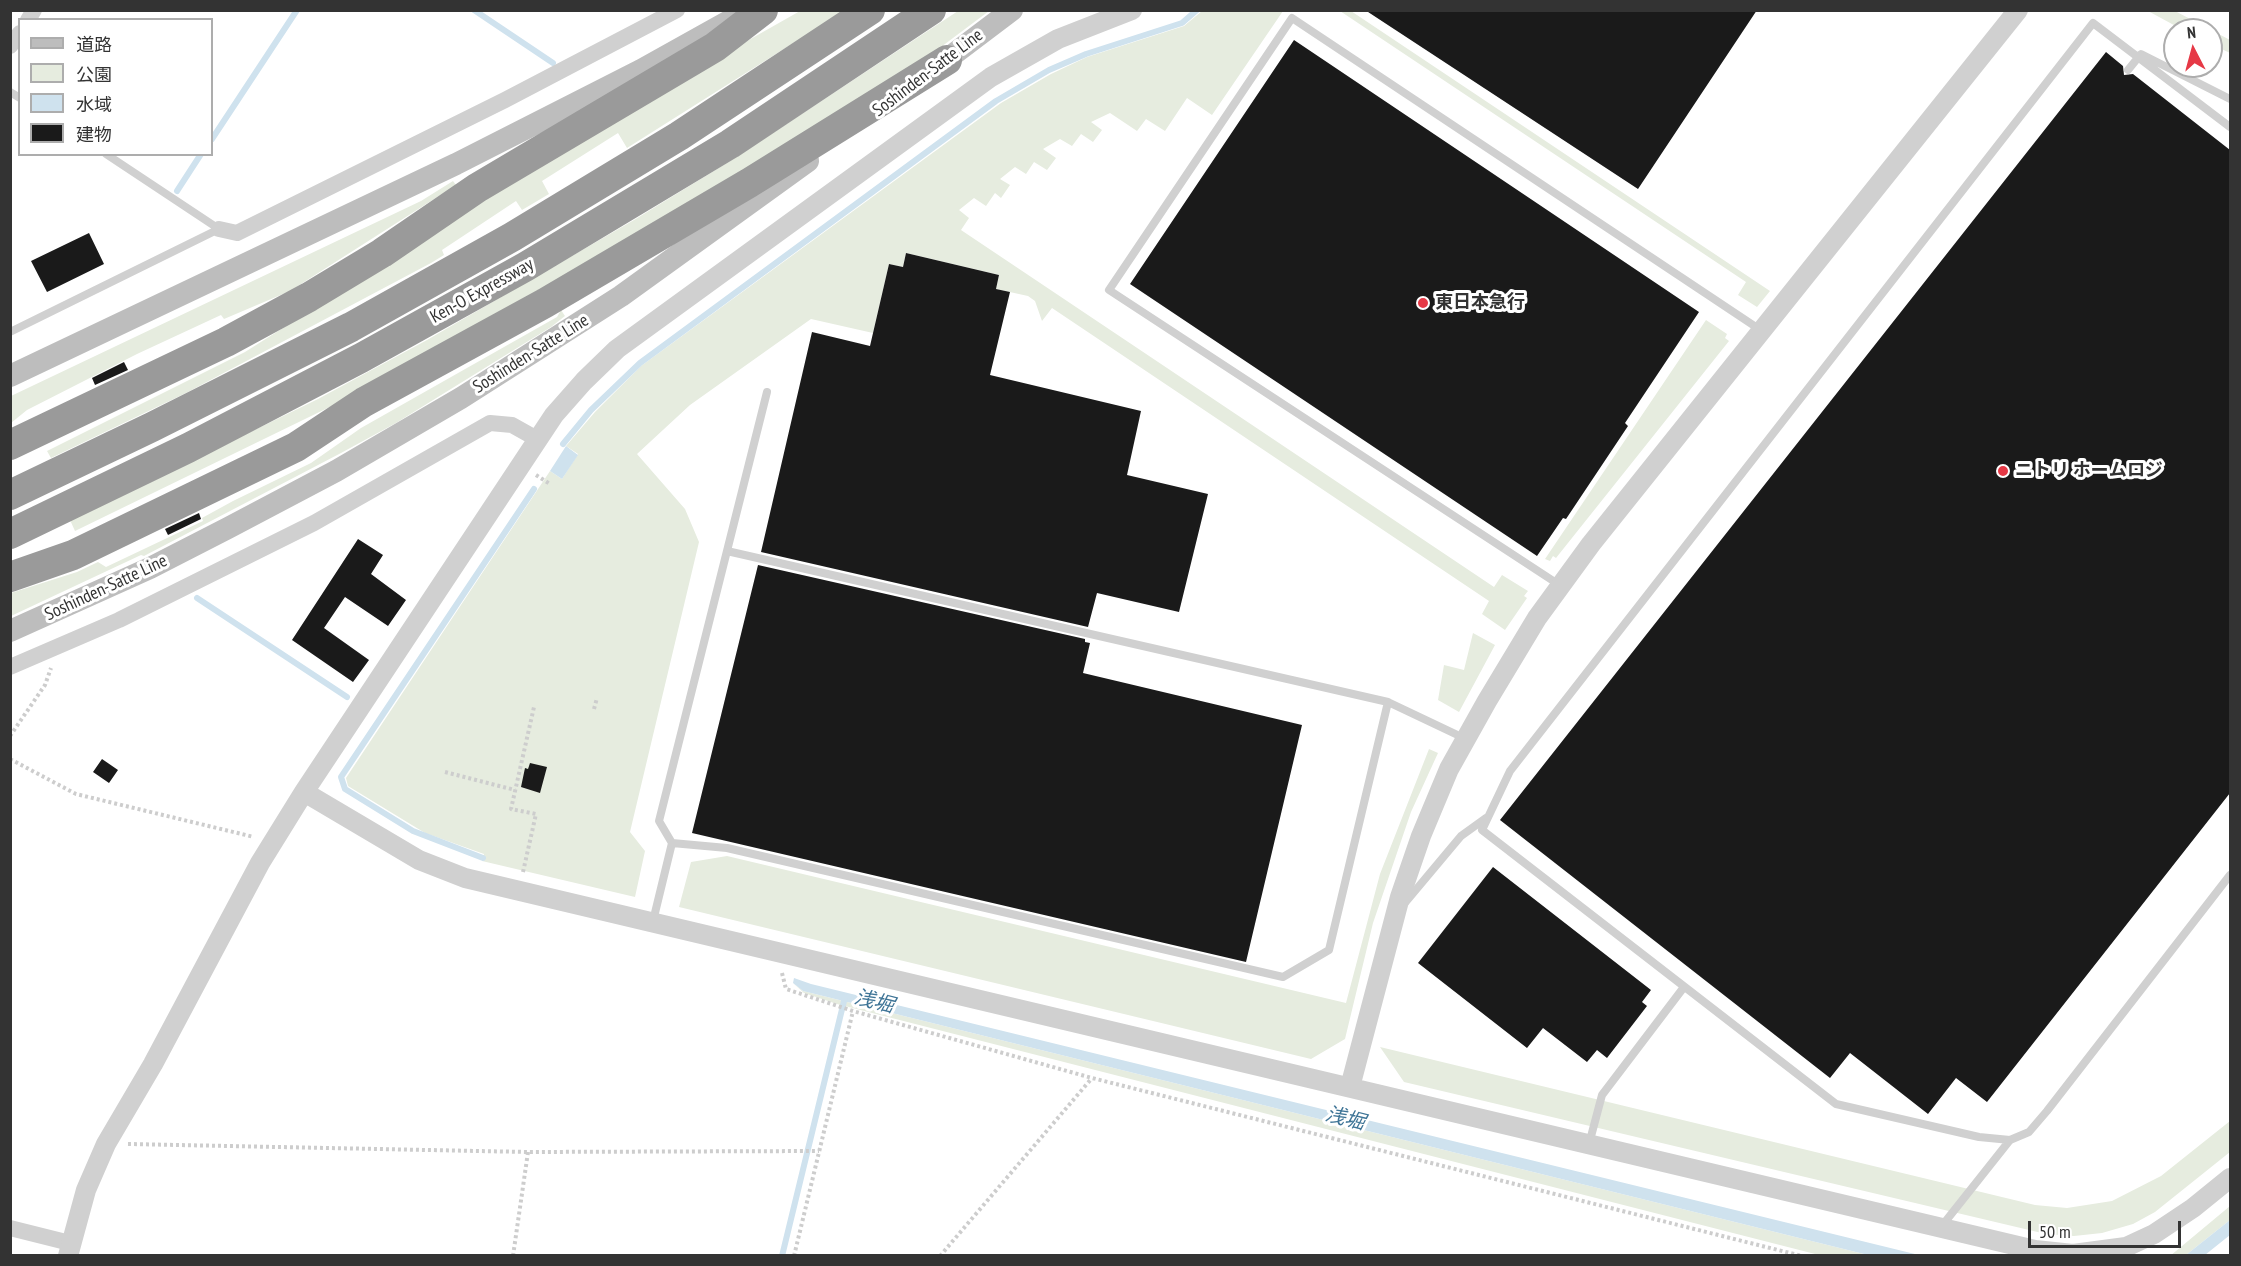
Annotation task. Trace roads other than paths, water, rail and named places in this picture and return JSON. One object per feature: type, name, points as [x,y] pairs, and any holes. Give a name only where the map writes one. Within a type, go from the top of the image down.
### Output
[{"type":"highway","points":[[10,445],[226,342],[309,297],[382,253],[477,188],[715,47],[763,10]]},
{"type":"highway","name":"Ken-O Expressway","points":[[10,495],[351,327],[502,243],[679,136],[870,10]]},
{"type":"highway","name":"Ken-O Expressway","points":[[10,534],[188,448],[341,369],[525,267],[730,144],[931,10]]},
{"type":"highway","points":[[10,577],[73,555],[296,447],[364,402],[545,303],[749,183],[947,60]]},
{"type":"main road","points":[[10,376],[456,164],[641,70],[748,10]]},
{"type":"main road","name":"Soshinden-Satte Line","points":[[10,631],[150,568],[228,528],[336,471],[461,398],[621,296],[947,60],[1012,10]]},
{"type":"street","points":[[219,229],[237,233],[515,95],[677,10]]},
{"type":"street","points":[[10,1228],[69,1249],[86,1190],[106,1144],[153,1064],[273,842],[537,439],[584,381],[617,349],[991,77],[1058,39],[1132,10]]},
{"type":"street","points":[[1350,1087],[1395,914],[1421,837],[1449,769],[1537,618],[2018,10]]},
{"type":"street","points":[[10,667],[119,620],[314,523],[490,423],[512,425],[537,439]]},
{"type":"street","points":[[304,792],[418,860],[465,878],[775,949],[1940,1228],[2053,1253],[2097,1252],[2126,1247],[2154,1234],[2193,1208],[2230,1178]]},
{"type":"lane","points":[[1561,586],[1109,290],[1292,18],[1762,331]]},
{"type":"lane","points":[[2230,127],[2093,23],[1510,771],[1482,830],[1836,1104],[1979,1137],[2010,1140],[2029,1132],[2047,1111],[2230,875]]},
{"type":"lane","points":[[2128,70],[2141,54],[2230,99]]},
{"type":"lane","points":[[109,156],[219,229]]},
{"type":"lane","points":[[10,332],[219,229]]},
{"type":"lane","points":[[653,921],[672,843],[659,821],[767,392]]},
{"type":"lane","points":[[727,551],[1388,702],[1466,740]]},
{"type":"lane","points":[[672,843],[727,848],[1283,977],[1329,950],[1388,702]]},
{"type":"lane","points":[[1395,914],[1461,836],[1489,816]]},
{"type":"lane","points":[[1588,1144],[1602,1095],[1684,987]]},
{"type":"lane","points":[[1940,1228],[2010,1140]]},
{"type":"water","points":[[566,446],[578,455],[562,479],[550,471]]},
{"type":"water","name":"浅堀","points":[[794,978],[1919,1255],[1868,1255],[803,991],[793,983]]},
{"type":"water","points":[[2230,1220],[2230,1235],[2205,1255],[2186,1255]]},
{"type":"waterway","points":[[213,137],[297,10]]},
{"type":"waterway","points":[[474,10],[553,63]]},
{"type":"waterway","points":[[563,444],[591,410],[640,363],[996,101],[1049,70],[1086,54],[1182,23],[1197,10]]},
{"type":"waterway","points":[[177,191],[200,156]]},
{"type":"waterway","points":[[483,858],[413,831],[345,789],[341,777],[534,489]]},
{"type":"waterway","points":[[197,598],[347,697]]},
{"type":"waterway","name":"浅堀","points":[[782,1256],[845,997]]},
{"type":"place","name":"東日本急行","points":[[1423,303]]},
{"type":"place","name":"ニトリ ホームロジ","points":[[2003,471]]}]
